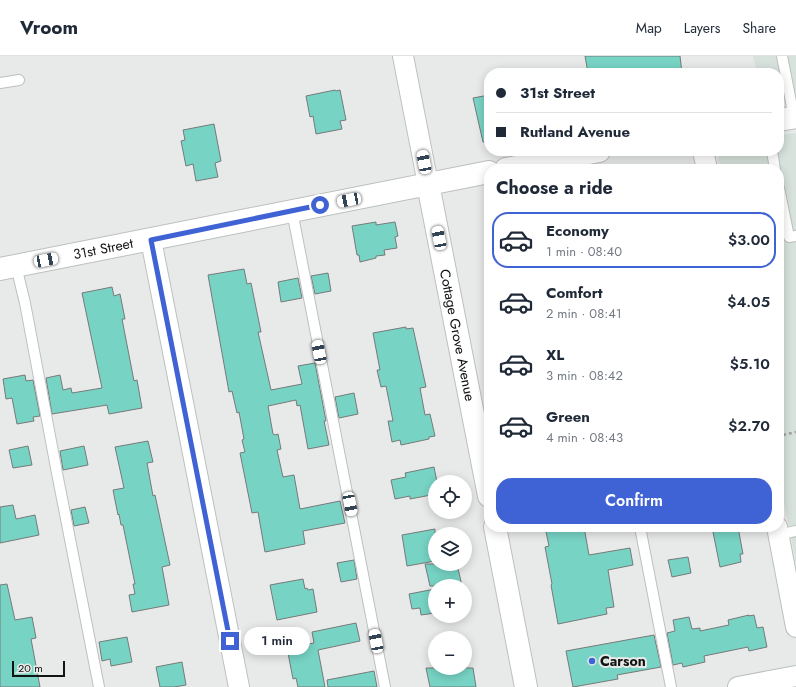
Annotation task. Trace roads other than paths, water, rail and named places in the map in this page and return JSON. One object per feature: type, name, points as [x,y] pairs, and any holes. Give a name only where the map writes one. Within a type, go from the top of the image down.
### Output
[{"type":"main road","points":[[558,164],[569,163],[586,156]]},
{"type":"main road","name":"31st Street","points":[[8,268],[484,173]]},
{"type":"main road","name":"Cottage Grove Avenue","points":[[428,184],[484,470]]},
{"type":"main road","points":[[496,532],[526,687]]},
{"type":"street","name":"Cottage Grove Avenue","points":[[403,56],[428,184]]},
{"type":"street","points":[[151,240],[239,687]]},
{"type":"street","points":[[784,531],[796,627]]},
{"type":"street","points":[[738,687],[796,676]]},
{"type":"lane","points":[[782,56],[784,68]]},
{"type":"lane","points":[[784,72],[790,118]]},
{"type":"lane","points":[[0,83],[19,80]]},
{"type":"lane","points":[[292,211],[386,687]]},
{"type":"lane","points":[[784,212],[789,237],[796,236]]},
{"type":"lane","points":[[8,268],[99,687]]},
{"type":"lane","points":[[641,532],[671,687]]},
{"type":"place","name":"Carson","points":[[592,661]]}]
